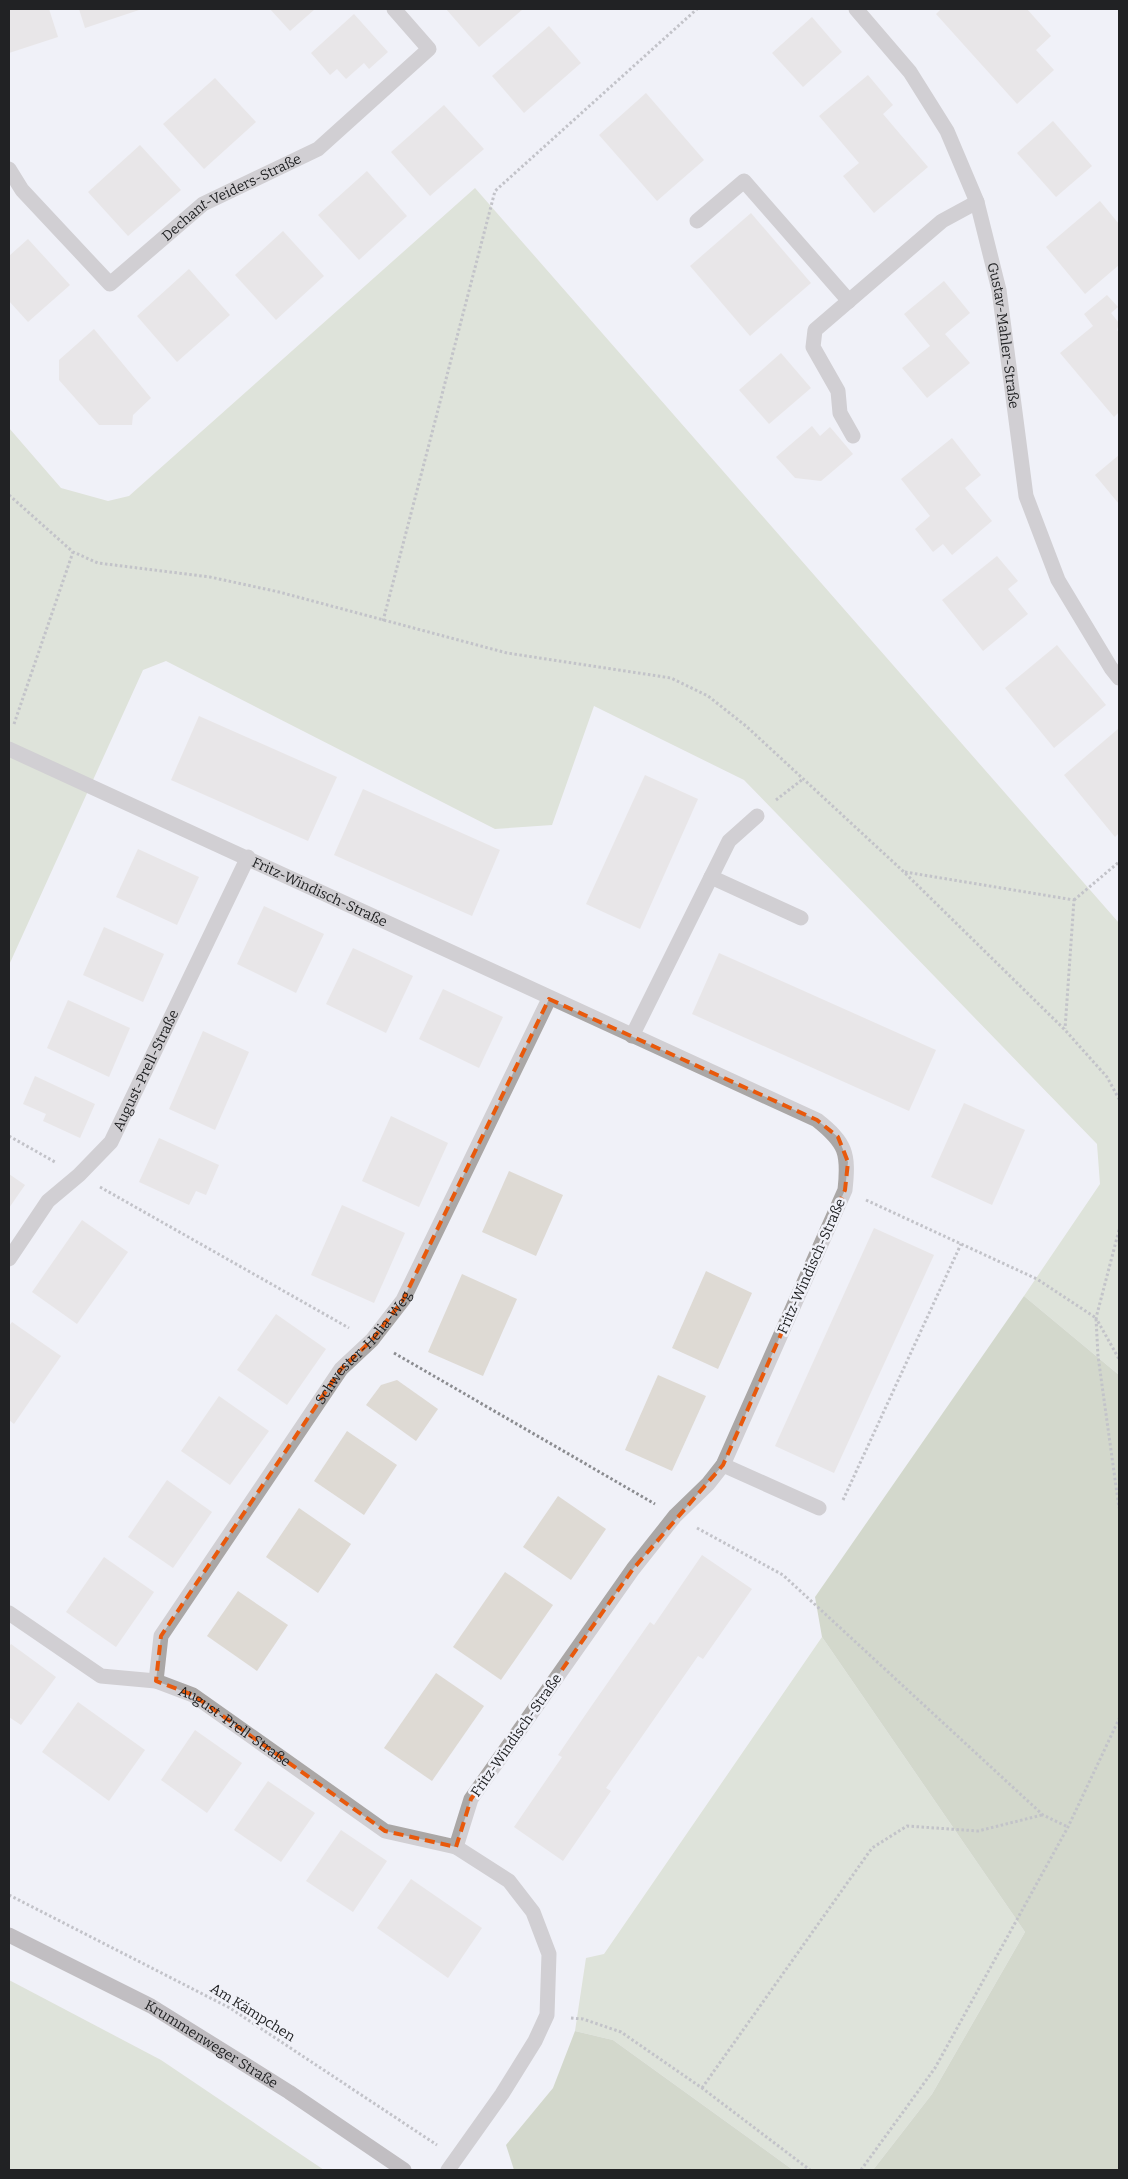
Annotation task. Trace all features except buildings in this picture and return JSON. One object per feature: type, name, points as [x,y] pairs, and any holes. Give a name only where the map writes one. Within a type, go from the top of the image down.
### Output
[{"type":"main road","name":"Krummenweger Straße","points":[[9,1935],[151,2006],[289,2092],[404,2170]]},
{"type":"street","name":"Dechant-Veiders-Straße","points":[[9,169],[22,190],[110,284],[203,204],[318,149],[429,49],[394,9]]},
{"type":"street","name":"Gustav-Mahler-Straße","points":[[856,9],[910,72],[937,114],[947,131],[978,202],[999,290],[1026,496],[1058,580],[1111,668],[1119,678]]},
{"type":"street","points":[[697,222],[744,181],[849,301]]},
{"type":"street","points":[[852,436],[840,413],[838,391],[813,347],[814,330],[942,222],[978,202]]},
{"type":"street","name":"Fritz-Windisch-Straße","points":[[9,749],[549,999],[817,1120],[838,1136],[848,1162],[845,1190],[723,1465],[708,1484],[676,1516],[633,1569],[471,1799],[456,1847]]},
{"type":"street","points":[[632,1036],[729,841],[757,816]]},
{"type":"street","name":"August-Prell-Straße","points":[[9,1259],[48,1201],[79,1175],[111,1142],[248,858]]},
{"type":"street","points":[[711,877],[801,918]]},
{"type":"street","name":"Schwester-Helia-Weg","points":[[156,1681],[161,1636],[341,1369],[372,1340],[403,1300],[549,999]]},
{"type":"street","points":[[723,1465],[820,1508]]},
{"type":"street","name":"August-Prell-Straße","points":[[9,1613],[101,1676],[156,1681],[193,1696],[385,1830],[456,1847]]},
{"type":"street","points":[[452,2164],[502,2094],[535,2041],[547,2015],[550,1954],[533,1912],[509,1881],[456,1847]]},
{"type":"path","points":[[383,621],[496,191],[697,9]]},
{"type":"path","points":[[9,495],[74,552],[98,564],[210,577],[279,592],[507,653],[671,678],[708,696],[746,726],[904,872],[1065,1030],[1107,1077],[1119,1099]]},
{"type":"path","points":[[12,730],[74,552]]},
{"type":"path","points":[[757,816],[802,779]]},
{"type":"path","points":[[1065,1030],[1074,900],[1119,862]]},
{"type":"path","points":[[904,872],[1074,900]]},
{"type":"path","points":[[9,1136],[372,1340],[676,1516],[783,1574],[1043,1815],[1068,1827]]},
{"type":"path","points":[[845,1190],[1036,1278],[1096,1318],[1119,1359]]},
{"type":"path","points":[[1119,1230],[1096,1318],[1098,1356],[1119,1508]]},
{"type":"path","points":[[820,1508],[837,1513],[961,1244]]},
{"type":"path","points":[[862,2170],[935,2068],[1068,1827],[1119,1719]]},
{"type":"path","points":[[702,2088],[872,1848],[907,1826],[978,1831],[1043,1815]]},
{"type":"path","name":"Am Kämpchen","points":[[9,1895],[230,2008],[452,2164]]},
{"type":"path","points":[[547,2015],[584,2019],[620,2032],[702,2088],[810,2170]]},
{"type":"highlighted area","points":[[549,999],[817,1120],[838,1137],[848,1162],[845,1190],[723,1465],[633,1569],[471,1799],[456,1847],[385,1831],[193,1695],[156,1681],[161,1636],[341,1369],[372,1340],[403,1300]]},
{"type":"green space","points":[[475,188],[1119,923],[1119,1375],[1024,1296],[1100,1184],[1097,1144],[744,780],[594,706],[552,825],[495,829],[166,661],[143,670],[9,965],[9,428],[61,488],[108,501],[129,496]]},
{"type":"green space","points":[[1024,1296],[1119,1375],[1119,2170],[873,2170],[932,2094],[1025,1932],[822,1637],[815,1597]]},
{"type":"green space","points":[[822,1637],[1025,1932],[932,2094],[873,2170],[793,2170],[613,2040],[575,2031],[586,1958],[604,1954]]},
{"type":"green space","points":[[9,1980],[161,2060],[324,2170],[9,2170]]},
{"type":"green space","points":[[575,2031],[613,2040],[793,2170],[514,2170],[506,2145],[553,2088]]}]
